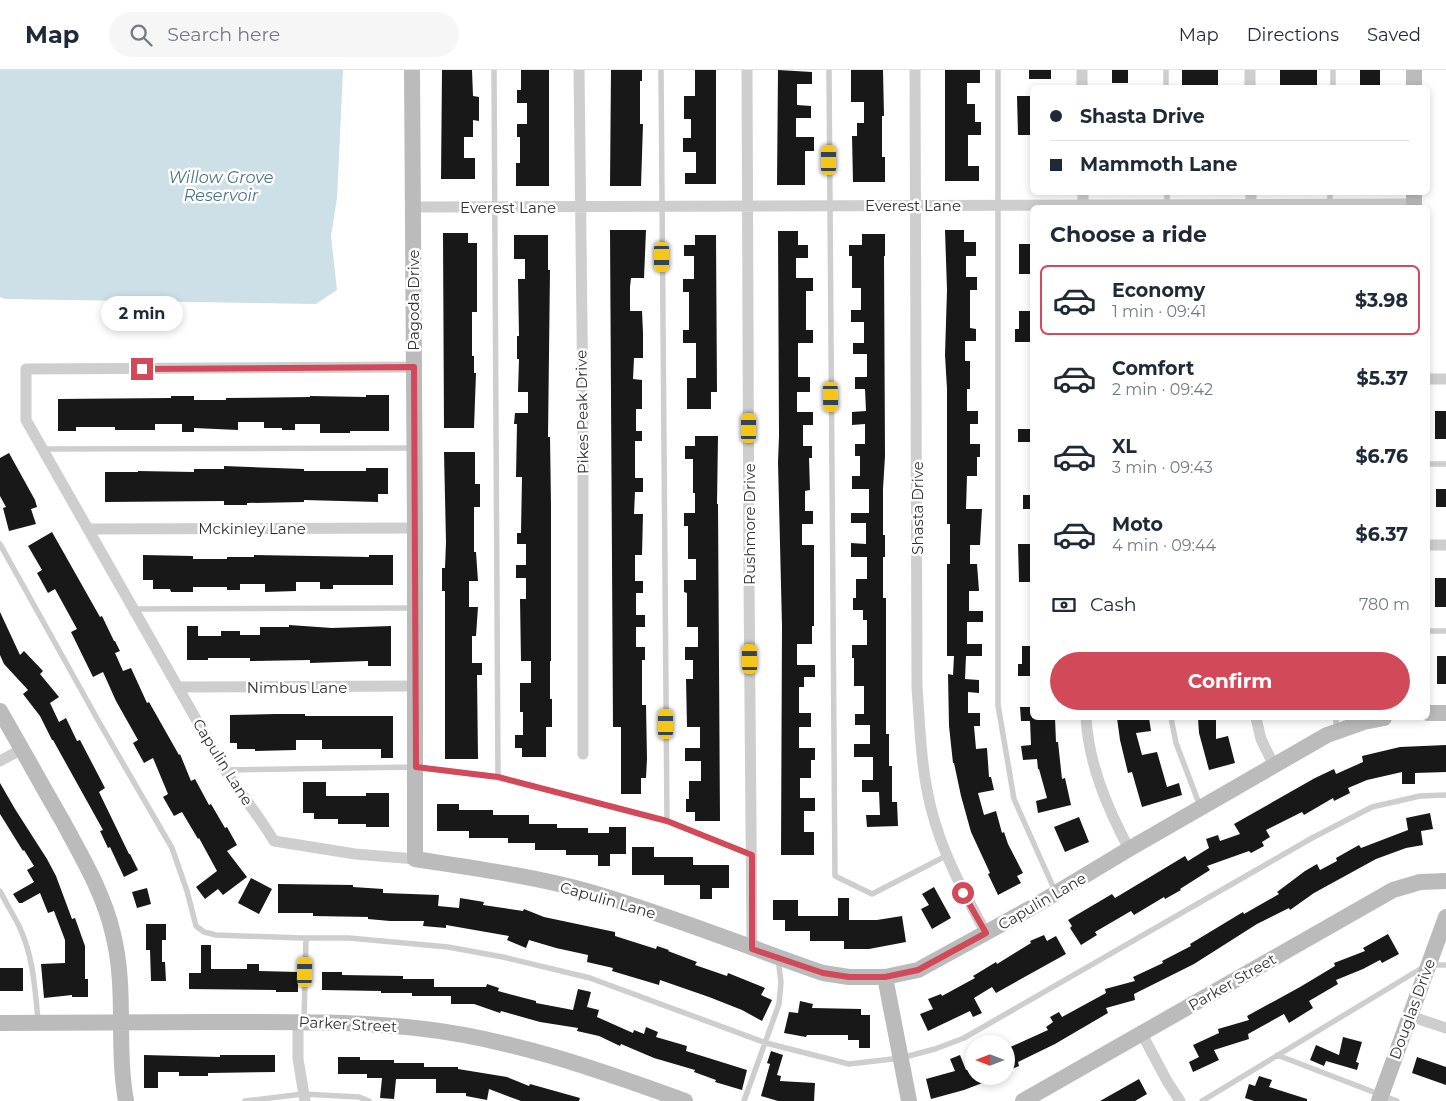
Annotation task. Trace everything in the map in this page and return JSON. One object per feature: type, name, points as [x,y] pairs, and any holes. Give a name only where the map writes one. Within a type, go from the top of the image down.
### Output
[{"type":"street","name":"Pagoda Drive","points":[[412,70],[416,686],[415,859]]},
{"type":"street","name":"Pikes Peak Drive","points":[[579,70],[583,410],[583,754]]},
{"type":"street","name":"Rushmore Drive","points":[[747,70],[752,949]]},
{"type":"street","name":"Shasta Drive","points":[[915,70],[917,688],[921,753],[931,808],[946,856],[963,893],[986,933]]},
{"type":"street","points":[[1082,70],[1082,85]]},
{"type":"street","points":[[1250,70],[1250,85]]},
{"type":"street","points":[[1414,70],[1414,85]]},
{"type":"street","name":"Everest Lane","points":[[1104,205],[1167,202],[1414,201]]},
{"type":"street","name":"Everest Lane","points":[[412,207],[1030,205]]},
{"type":"street","name":"Capulin Lane","points":[[414,367],[26,369],[26,420],[225,770],[261,819],[274,841],[355,854],[415,859],[495,872],[588,892],[823,973],[849,977],[885,977],[918,970],[986,933],[1327,735],[1336,725],[1374,720]]},
{"type":"street","points":[[1430,379],[1446,379]]},
{"type":"street","name":"Mckinley Lane","points":[[88,529],[415,528]]},
{"type":"street","points":[[1430,545],[1446,545]]},
{"type":"street","name":"Nimbus Lane","points":[[178,687],[416,686]]},
{"type":"street","points":[[0,711],[99,890],[113,934],[118,963],[126,1101]]},
{"type":"street","points":[[1430,713],[1446,713]]},
{"type":"street","points":[[1086,720],[1095,772],[1111,815],[1129,849]]},
{"type":"street","points":[[1256,720],[1261,739],[1274,766]]},
{"type":"street","points":[[0,761],[22,749]]},
{"type":"street","name":"Parker Street","points":[[1023,1101],[1393,890],[1420,882],[1446,881]]},
{"type":"street","name":"Douglas Drive","points":[[1380,1098],[1446,917]]},
{"type":"street","points":[[885,977],[908,1101]]},
{"type":"street","points":[[1410,1016],[1446,1028]]},
{"type":"street","points":[[301,1021],[298,1059],[304,1098]]},
{"type":"street","name":"Parker Street","points":[[0,1023],[301,1021],[417,1028],[514,1045],[578,1063],[685,1101]]},
{"type":"street","points":[[1142,1034],[1180,1101]]},
{"type":"lane","points":[[494,70],[498,777]]},
{"type":"lane","points":[[661,70],[667,821]]},
{"type":"lane","points":[[829,70],[835,876],[872,894],[946,856]]},
{"type":"lane","points":[[998,70],[998,705],[1014,799],[1055,893]]},
{"type":"lane","points":[[1166,70],[1166,85]]},
{"type":"lane","points":[[1333,70],[1333,85]]},
{"type":"lane","points":[[43,449],[414,448]]},
{"type":"lane","points":[[1430,464],[1446,464]]},
{"type":"lane","points":[[0,544],[98,722],[172,848],[187,891],[196,926],[204,932],[216,935],[349,938],[448,947],[503,957],[590,978],[766,1043],[849,1064],[900,1058],[935,1050],[964,1038],[1312,838],[1372,807],[1420,796],[1446,795]]},
{"type":"lane","points":[[134,609],[415,608]]},
{"type":"lane","points":[[1430,631],[1446,631]]},
{"type":"lane","points":[[1171,720],[1176,743],[1201,808]]},
{"type":"lane","points":[[225,770],[416,767],[498,777],[667,821],[752,855]]},
{"type":"lane","points":[[0,893],[19,927],[29,954],[34,980],[38,1023]]},
{"type":"lane","points":[[301,1021],[306,938]]},
{"type":"lane","points":[[744,1101],[779,1004],[781,982],[778,958]]},
{"type":"lane","points":[[1202,1101],[1428,965],[1446,965]]},
{"type":"lane","points":[[1277,1056],[1380,1098],[1397,1101]]},
{"type":"lane","points":[[245,1101],[358,1097],[369,1101]]},
{"type":"water","name":"Willow Grove Reservoir","points":[[0,70],[343,70],[337,198],[331,236],[337,290],[316,304],[5,299],[0,297]]},
{"type":"building","points":[[442,70],[472,70],[473,96],[479,97],[479,121],[473,120],[473,137],[464,137],[464,158],[475,158],[475,179],[441,179]]},
{"type":"building","points":[[521,70],[549,70],[549,186],[516,186],[516,163],[520,163],[520,137],[517,137],[517,124],[527,124],[527,103],[517,103],[517,90],[521,90]]},
{"type":"building","points":[[611,70],[642,70],[642,81],[640,81],[640,124],[643,124],[641,186],[610,186]]},
{"type":"building","points":[[695,70],[716,70],[716,184],[685,184],[685,173],[696,173],[696,152],[683,152],[683,138],[691,138],[691,119],[684,119],[684,96],[695,96]]},
{"type":"building","points":[[778,70],[812,72],[812,84],[797,84],[797,105],[811,106],[811,118],[796,118],[796,137],[814,137],[814,151],[805,151],[805,185],[777,185]]},
{"type":"building","points":[[851,70],[883,70],[884,116],[882,116],[882,157],[885,157],[885,182],[853,182],[852,136],[857,136],[857,123],[864,123],[864,102],[851,102]]},
{"type":"building","points":[[945,70],[980,70],[980,83],[967,83],[967,104],[975,104],[975,122],[981,122],[981,135],[968,135],[968,166],[979,166],[979,181],[945,181]]},
{"type":"building","points":[[1029,70],[1051,70],[1051,79],[1029,79]]},
{"type":"building","points":[[1112,70],[1128,70],[1128,83],[1112,83]]},
{"type":"building","points":[[1182,70],[1218,70],[1218,85],[1182,85]]},
{"type":"building","points":[[1280,70],[1317,70],[1317,85],[1280,85]]},
{"type":"building","points":[[1360,70],[1380,70],[1380,85],[1360,85]]},
{"type":"building","points":[[1017,96],[1030,96],[1030,135],[1018,135]]},
{"type":"building","points":[[610,230],[646,230],[644,278],[631,278],[630,287],[630,311],[642,311],[643,333],[643,358],[634,358],[633,379],[642,380],[642,409],[636,409],[636,431],[642,431],[642,441],[635,441],[635,478],[643,478],[643,492],[635,492],[634,514],[643,514],[642,555],[635,555],[635,581],[643,581],[643,593],[636,593],[636,615],[645,615],[645,627],[636,627],[636,647],[645,647],[645,660],[642,660],[642,705],[646,705],[647,759],[646,778],[641,778],[641,794],[621,794],[621,727],[613,727]]},
{"type":"building","points":[[945,230],[964,230],[964,242],[976,242],[976,256],[966,256],[966,277],[977,277],[977,290],[970,290],[970,328],[976,329],[976,341],[965,341],[965,361],[970,361],[970,389],[967,389],[967,411],[978,411],[978,424],[970,424],[970,444],[980,444],[980,457],[977,457],[977,476],[967,476],[966,509],[982,509],[980,545],[970,545],[970,564],[977,564],[979,591],[969,591],[969,611],[983,611],[983,622],[967,622],[967,644],[982,644],[982,656],[966,656],[965,679],[979,680],[979,693],[968,692],[968,713],[980,713],[980,726],[974,726],[976,749],[987,748],[989,777],[991,777],[994,790],[978,793],[984,815],[996,811],[1002,833],[1004,832],[1023,873],[1017,876],[1021,883],[998,895],[971,832],[953,763],[949,726],[948,674],[953,675],[954,656],[947,656],[947,564],[950,564],[950,524],[947,524],[947,389],[945,355],[947,290]]},
{"type":"building","points":[[778,231],[798,231],[798,245],[808,245],[808,258],[796,258],[796,278],[813,278],[813,291],[806,291],[806,330],[813,330],[813,343],[798,343],[798,377],[810,377],[810,392],[797,392],[797,412],[813,412],[813,425],[803,425],[803,446],[812,446],[812,458],[809,458],[810,490],[805,491],[805,511],[813,511],[813,524],[802,524],[802,545],[814,545],[814,626],[812,626],[812,644],[797,644],[797,665],[815,665],[815,677],[804,677],[804,687],[799,687],[799,713],[811,713],[811,727],[799,727],[799,748],[815,748],[815,760],[811,760],[811,778],[800,778],[800,798],[815,798],[815,811],[804,811],[804,832],[814,832],[814,855],[781,855],[782,626],[778,462]]},
{"type":"building","points":[[443,233],[468,233],[468,243],[477,243],[477,312],[472,312],[472,356],[474,356],[474,373],[476,373],[474,428],[444,428]]},
{"type":"building","points":[[862,234],[885,234],[883,535],[885,535],[885,557],[883,557],[883,598],[886,598],[886,734],[889,734],[889,766],[892,766],[892,802],[897,802],[898,826],[867,827],[866,815],[880,815],[879,792],[862,792],[862,780],[873,780],[873,757],[854,757],[854,744],[870,744],[870,725],[855,725],[855,714],[864,714],[864,686],[854,686],[854,658],[852,658],[852,645],[867,645],[867,620],[863,620],[863,610],[853,610],[853,598],[856,598],[856,579],[867,579],[867,557],[851,557],[851,543],[866,544],[866,523],[851,523],[851,513],[869,513],[869,489],[852,489],[852,476],[860,476],[860,456],[855,456],[855,444],[865,444],[865,424],[852,425],[852,412],[866,411],[865,389],[855,389],[855,377],[867,377],[867,354],[853,354],[853,343],[864,343],[864,322],[851,322],[851,310],[861,310],[861,288],[852,288],[852,256],[849,256],[849,245],[862,245]]},
{"type":"building","points":[[514,235],[548,235],[548,270],[550,270],[548,437],[550,437],[551,505],[550,699],[552,699],[552,727],[546,727],[546,757],[522,757],[522,748],[515,748],[515,735],[523,735],[523,712],[520,712],[520,683],[531,683],[531,661],[521,661],[520,599],[526,599],[526,578],[516,578],[516,565],[526,565],[526,544],[517,544],[517,533],[521,533],[522,477],[516,477],[517,424],[514,424],[515,413],[528,413],[528,392],[518,392],[518,279],[525,279],[525,259],[514,259]]},
{"type":"building","points":[[695,235],[716,235],[717,392],[711,392],[711,409],[687,409],[687,378],[696,378],[696,343],[683,343],[683,330],[689,330],[689,292],[683,292],[683,279],[694,279],[694,256],[684,256],[684,245],[695,245]]},
{"type":"building","points":[[1019,244],[1030,244],[1030,274],[1019,274]]},
{"type":"building","points":[[1019,311],[1030,311],[1030,342],[1015,342],[1015,329],[1019,329]]},
{"type":"building","points":[[366,395],[389,395],[389,431],[320,433],[320,424],[295,424],[295,430],[282,430],[282,428],[264,428],[264,422],[238,422],[238,430],[194,428],[194,432],[182,432],[182,424],[155,424],[155,430],[115,430],[115,427],[76,427],[76,431],[58,431],[58,399],[194,396],[194,400],[226,400],[226,398],[310,396],[366,397]]},
{"type":"building","points":[[1435,411],[1446,411],[1446,439],[1435,439]]},
{"type":"building","points":[[1018,429],[1030,429],[1030,442],[1018,442]]},
{"type":"building","points":[[695,436],[718,436],[720,821],[695,821],[695,812],[686,812],[686,799],[689,799],[689,781],[701,781],[701,761],[685,761],[685,748],[700,748],[700,727],[687,727],[686,679],[693,679],[693,660],[685,660],[685,647],[698,647],[698,627],[687,627],[687,593],[684,592],[684,580],[696,580],[696,559],[688,559],[688,526],[684,526],[684,513],[695,513],[693,459],[685,459],[685,446],[695,446]]},
{"type":"building","points":[[444,452],[475,452],[475,484],[480,484],[480,507],[474,507],[474,552],[476,552],[478,581],[469,581],[469,607],[478,607],[476,636],[472,636],[472,663],[482,663],[482,675],[477,675],[478,759],[445,759],[445,591],[442,591],[442,568],[445,568],[446,542]]},
{"type":"building","points":[[9,453],[37,507],[31,509],[36,524],[9,531],[3,508],[6,507],[0,496],[0,458]]},
{"type":"building","points":[[224,466],[304,469],[304,471],[366,471],[366,468],[388,468],[388,494],[378,494],[378,502],[304,500],[304,502],[224,505],[224,501],[105,502],[105,472],[194,472],[194,469],[224,469]]},
{"type":"building","points":[[1436,489],[1446,489],[1446,507],[1436,507]]},
{"type":"building","points":[[1023,495],[1030,495],[1030,509],[1023,509]]},
{"type":"building","points":[[52,532],[115,641],[120,651],[115,653],[123,671],[131,668],[147,703],[149,702],[180,754],[191,781],[195,779],[209,805],[211,804],[237,845],[227,851],[247,877],[223,895],[218,889],[205,899],[196,887],[217,871],[182,812],[174,816],[163,797],[168,794],[153,758],[144,763],[133,743],[138,740],[116,701],[103,672],[93,677],[71,632],[77,629],[55,589],[48,593],[37,573],[42,570],[28,546]]},
{"type":"building","points":[[1018,544],[1030,544],[1030,582],[1019,582]]},
{"type":"building","points":[[143,555],[193,556],[193,559],[227,559],[227,557],[254,557],[254,555],[369,557],[369,555],[393,555],[393,585],[333,585],[333,589],[320,589],[320,582],[296,582],[296,591],[265,592],[265,584],[240,584],[240,590],[227,590],[227,587],[193,587],[193,592],[171,592],[170,589],[153,589],[153,580],[143,580]]},
{"type":"building","points":[[1435,578],[1446,578],[1446,607],[1435,607]]},
{"type":"building","points":[[0,612],[20,655],[24,651],[43,671],[40,674],[59,697],[50,703],[59,722],[66,718],[77,741],[80,740],[105,788],[99,792],[138,870],[124,877],[100,831],[103,830],[40,716],[23,694],[28,690],[4,664],[0,655]]},
{"type":"building","points":[[289,625],[332,628],[391,626],[391,666],[368,666],[368,661],[310,663],[310,660],[250,661],[250,658],[187,660],[187,626],[198,626],[198,636],[221,636],[221,631],[240,631],[240,635],[260,635],[260,627],[289,627]]},
{"type":"building","points":[[1022,646],[1030,646],[1030,676],[1018,676],[1018,664],[1022,664]]},
{"type":"building","points":[[1437,656],[1446,656],[1446,684],[1437,684]]},
{"type":"building","points":[[1020,707],[1030,707],[1030,720],[1055,720],[1056,742],[1058,742],[1062,779],[1065,778],[1071,805],[1038,813],[1036,801],[1047,798],[1038,769],[1037,759],[1023,760],[1021,746],[1031,745],[1030,721],[1021,721]]},
{"type":"building","points":[[305,714],[305,716],[393,716],[393,758],[381,758],[381,749],[322,749],[322,740],[296,740],[296,750],[255,751],[255,749],[237,749],[237,743],[230,743],[230,715]]},
{"type":"building","points":[[1117,720],[1149,720],[1151,731],[1136,733],[1142,755],[1157,752],[1167,787],[1179,783],[1182,795],[1142,807],[1132,772],[1128,773]]},
{"type":"building","points":[[1198,720],[1216,720],[1216,739],[1228,736],[1235,763],[1209,770],[1199,733]]},
{"type":"building","points":[[1446,745],[1446,772],[1415,773],[1415,784],[1402,784],[1402,772],[1367,780],[1348,788],[1350,793],[1334,801],[1333,798],[1304,815],[1302,812],[1266,830],[1270,837],[1262,842],[1264,846],[1251,853],[1249,851],[1207,866],[1210,870],[1181,890],[1165,899],[1164,897],[1134,915],[1131,911],[1095,932],[1097,935],[1081,945],[1070,928],[1072,926],[1068,920],[1112,894],[1115,898],[1185,856],[1188,861],[1209,848],[1206,839],[1218,835],[1220,841],[1240,834],[1234,824],[1315,778],[1334,769],[1336,774],[1363,762],[1362,756],[1400,747]]},
{"type":"building","points":[[303,782],[326,782],[326,796],[366,796],[366,793],[389,793],[389,827],[366,827],[366,824],[338,824],[338,819],[314,819],[314,813],[303,813]]},
{"type":"building","points":[[0,783],[47,859],[56,876],[72,919],[75,918],[85,946],[85,979],[88,979],[88,997],[72,997],[72,995],[44,998],[41,964],[65,963],[65,940],[54,911],[48,913],[40,893],[22,903],[19,903],[13,894],[34,882],[27,870],[34,866],[0,814]]},
{"type":"building","points":[[437,804],[459,804],[459,810],[493,810],[493,815],[529,815],[529,824],[557,824],[557,828],[588,828],[588,833],[609,833],[609,827],[626,827],[626,854],[610,854],[610,866],[598,866],[598,855],[566,855],[566,850],[535,850],[535,843],[508,843],[508,838],[469,838],[469,831],[437,831]]},
{"type":"building","points":[[1430,813],[1433,829],[1421,831],[1423,845],[1406,848],[1376,859],[1314,893],[1290,910],[1289,908],[1257,924],[1194,964],[1134,994],[1135,1000],[1106,1008],[1108,1013],[1055,1044],[1018,1062],[1019,1066],[1015,1068],[1015,1045],[1048,1030],[1046,1027],[1053,1022],[1050,1017],[1059,1012],[1062,1017],[1106,993],[1105,989],[1135,981],[1133,977],[1163,963],[1162,961],[1191,946],[1190,944],[1243,912],[1244,914],[1279,894],[1277,892],[1317,864],[1320,870],[1337,861],[1336,858],[1359,845],[1361,848],[1408,830],[1406,818]]},
{"type":"building","points":[[1079,817],[1089,842],[1065,852],[1054,827]]},
{"type":"building","points":[[632,847],[654,847],[654,857],[693,857],[693,865],[729,865],[729,888],[712,888],[712,899],[700,899],[700,885],[664,885],[664,875],[632,875]]},
{"type":"building","points":[[251,878],[272,889],[259,914],[238,903]]},
{"type":"building","points":[[278,884],[353,885],[353,887],[383,889],[383,893],[439,895],[438,906],[459,908],[460,898],[484,902],[483,905],[523,911],[524,909],[544,917],[615,932],[615,936],[656,949],[657,946],[669,950],[697,962],[695,965],[727,976],[728,973],[765,988],[761,995],[772,1000],[762,1021],[742,1010],[709,997],[660,980],[659,985],[612,971],[613,968],[587,962],[588,955],[529,940],[526,948],[507,940],[509,936],[446,925],[446,928],[423,926],[424,921],[390,921],[368,919],[368,917],[313,916],[313,913],[278,913]]},
{"type":"building","points":[[934,887],[951,918],[932,929],[921,909],[929,905],[922,894]]},
{"type":"building","points":[[147,888],[151,904],[137,908],[132,892]]},
{"type":"building","points":[[838,898],[849,898],[849,920],[877,920],[902,916],[906,942],[869,949],[844,949],[844,941],[810,941],[810,931],[785,931],[785,920],[773,920],[773,900],[798,900],[798,916],[838,916]]},
{"type":"building","points":[[146,924],[166,924],[166,940],[162,940],[162,962],[165,962],[166,981],[151,981],[150,950],[146,950]]},
{"type":"building","points":[[1388,934],[1399,954],[1382,963],[1380,960],[1336,980],[1338,984],[1309,1001],[1313,1008],[1289,1023],[1284,1014],[1248,1034],[1249,1039],[1214,1050],[1219,1060],[1193,1072],[1189,1062],[1199,1057],[1193,1045],[1219,1033],[1218,1029],[1249,1020],[1247,1016],[1335,966],[1334,963],[1365,951],[1363,948]]},
{"type":"building","points":[[1044,935],[1047,941],[1056,936],[1066,954],[996,993],[992,987],[974,998],[982,1013],[973,1017],[970,1011],[928,1031],[920,1014],[933,1009],[928,999],[941,994],[942,996],[975,978],[973,976],[996,962],[997,964],[1031,943],[1030,941]]},
{"type":"building","points":[[201,945],[211,945],[211,969],[247,969],[247,964],[259,964],[259,971],[298,972],[298,992],[189,989],[189,973],[201,973]]},
{"type":"building","points":[[0,968],[23,968],[23,991],[0,991]]},
{"type":"building","points":[[322,972],[342,972],[342,975],[403,976],[403,979],[434,979],[434,987],[486,987],[487,984],[499,988],[498,991],[536,1001],[536,1003],[573,1010],[578,989],[591,992],[587,1007],[599,1010],[597,1017],[633,1033],[634,1030],[644,1034],[646,1027],[658,1032],[656,1037],[687,1046],[686,1051],[747,1070],[742,1090],[715,1082],[716,1080],[694,1072],[695,1070],[654,1058],[621,1044],[620,1046],[599,1036],[577,1031],[578,1028],[540,1022],[501,1011],[500,1013],[474,1004],[451,1004],[451,996],[412,996],[412,993],[322,990]]},
{"type":"building","points":[[800,1001],[813,1004],[812,1008],[861,1009],[861,1015],[870,1015],[870,1048],[859,1048],[859,1040],[848,1040],[848,1035],[807,1035],[806,1037],[784,1033],[789,1012],[798,1013]]},
{"type":"building","points":[[1343,1037],[1362,1042],[1356,1062],[1359,1063],[1357,1070],[1326,1061],[1324,1066],[1310,1060],[1316,1045],[1339,1055]]},
{"type":"building","points":[[771,1051],[783,1055],[777,1075],[781,1076],[780,1081],[815,1083],[814,1101],[778,1101],[761,1096],[770,1064],[767,1063]]},
{"type":"building","points":[[144,1055],[220,1057],[220,1055],[275,1055],[275,1072],[208,1073],[208,1076],[179,1076],[179,1072],[158,1072],[158,1088],[144,1088]]},
{"type":"building","points":[[960,1055],[965,1068],[965,1085],[977,1085],[931,1099],[926,1079],[955,1071],[950,1059]]},
{"type":"building","points":[[338,1057],[360,1057],[360,1060],[394,1060],[394,1063],[424,1063],[424,1067],[458,1067],[458,1069],[507,1077],[529,1086],[530,1084],[580,1098],[579,1101],[521,1101],[489,1089],[487,1100],[466,1096],[466,1093],[436,1093],[436,1079],[396,1079],[394,1099],[380,1098],[382,1078],[367,1078],[367,1074],[338,1074]]},
{"type":"building","points":[[1417,1057],[1446,1067],[1446,1085],[1412,1073]]},
{"type":"building","points":[[1259,1076],[1272,1080],[1269,1087],[1307,1099],[1307,1101],[1254,1101],[1245,1098],[1249,1084],[1255,1086]]},
{"type":"building","points":[[1139,1079],[1147,1094],[1135,1101],[1100,1101]]},
{"type":"route","points":[[142,369],[414,367],[416,767],[498,777],[667,821],[752,855],[752,949],[823,973],[849,977],[885,977],[918,970],[986,933],[963,893]]}]
